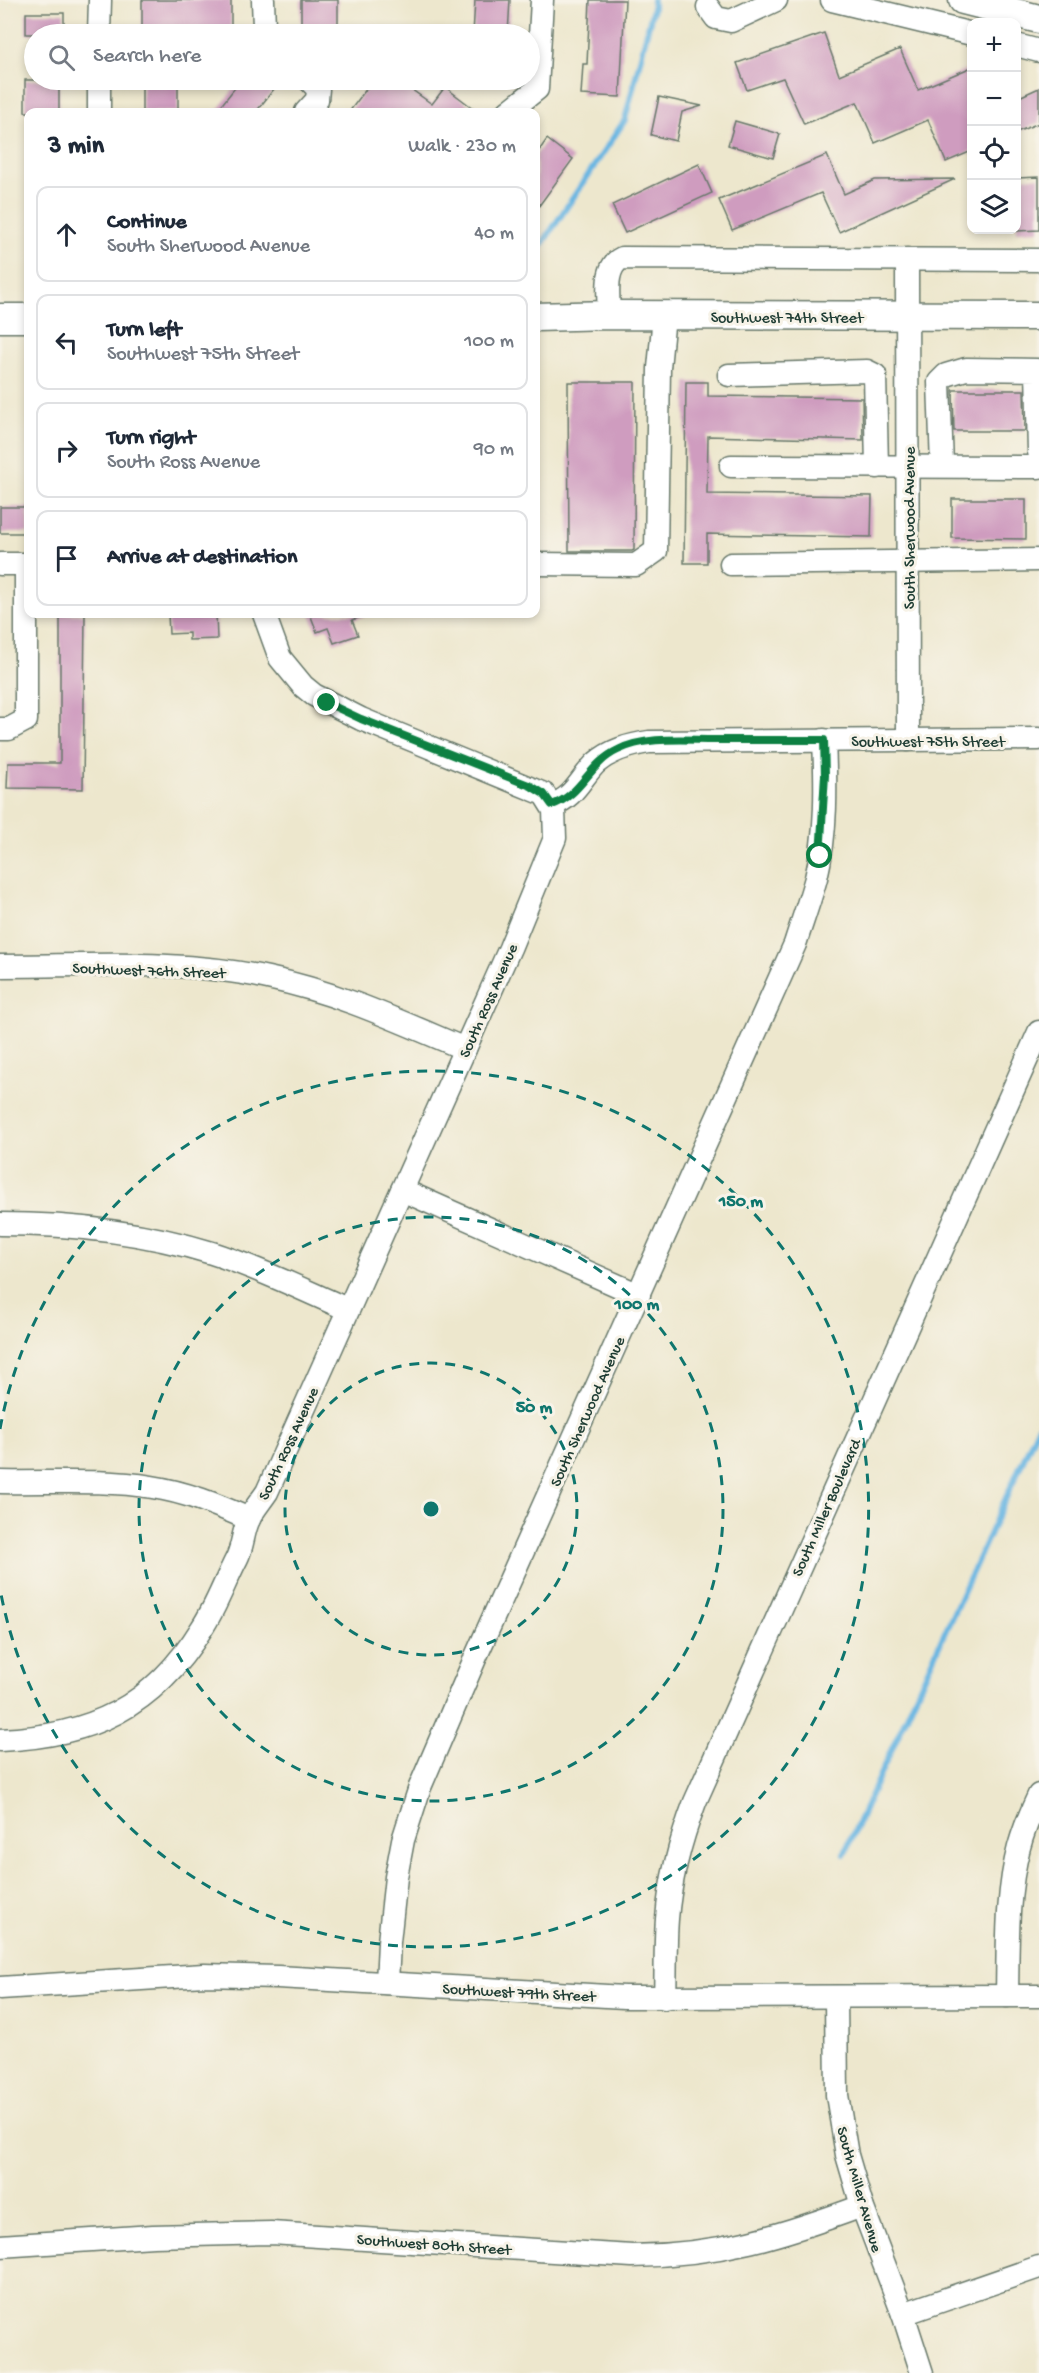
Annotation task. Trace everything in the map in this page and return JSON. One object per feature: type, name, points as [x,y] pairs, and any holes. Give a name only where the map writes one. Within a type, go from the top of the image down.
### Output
[{"type":"main road","points":[[963,0],[1039,19]]},
{"type":"main road","name":"Southwest 74th Street","points":[[540,317],[1039,316]]},
{"type":"main road","points":[[0,318],[24,318]]},
{"type":"street","points":[[99,24],[100,0]]},
{"type":"street","points":[[263,0],[264,24]]},
{"type":"street","points":[[540,44],[543,0]]},
{"type":"street","points":[[710,2],[716,18],[731,21],[776,0]]},
{"type":"street","points":[[832,0],[967,33]]},
{"type":"street","points":[[1021,46],[1039,51]]},
{"type":"street","points":[[99,90],[99,108]]},
{"type":"street","points":[[310,108],[317,100],[318,90]]},
{"type":"street","points":[[513,108],[536,90]]},
{"type":"street","points":[[609,315],[610,271],[615,262],[622,258],[1039,260]]},
{"type":"street","name":"South Sherwood Avenue","points":[[907,259],[908,740]]},
{"type":"street","points":[[540,564],[636,565],[656,551],[659,368],[664,316]]},
{"type":"street","points":[[942,466],[939,382],[946,375],[966,369],[1037,370],[1039,453]]},
{"type":"street","points":[[729,375],[867,371],[875,375],[876,467]]},
{"type":"street","points":[[732,466],[1039,467]]},
{"type":"street","points":[[731,564],[1039,560]]},
{"type":"street","points":[[0,564],[24,564]]},
{"type":"street","points":[[0,729],[9,729],[26,720],[27,618]]},
{"type":"street","points":[[265,618],[280,658],[303,686],[314,695],[361,719],[531,786],[544,794],[552,805]]},
{"type":"street","name":"Southwest 75th Street","points":[[552,805],[571,795],[602,759],[621,748],[634,744],[672,740],[1039,739]]},
{"type":"street","name":"South Sherwood Avenue","points":[[387,1983],[396,1877],[403,1840],[420,1787],[477,1654],[795,944],[816,878],[820,856],[825,775],[824,740]]},
{"type":"street","name":"South Ross Avenue","points":[[0,1740],[37,1738],[78,1729],[111,1715],[152,1690],[186,1652],[204,1626],[240,1552],[249,1519],[267,1492],[510,948],[555,838],[552,805]]},
{"type":"street","name":"Southwest 76th Street","points":[[0,966],[174,967],[268,978],[361,1005],[465,1049]]},
{"type":"street","name":"South Miller Boulevard","points":[[665,1998],[667,1918],[670,1897],[680,1850],[695,1802],[1039,1032]]},
{"type":"street","points":[[402,1190],[639,1295]]},
{"type":"street","points":[[0,1224],[52,1225],[110,1231],[186,1246],[243,1264],[347,1309]]},
{"type":"street","points":[[0,1482],[105,1483],[153,1487],[196,1497],[249,1519]]},
{"type":"street","points":[[1007,1996],[1010,1896],[1025,1828],[1039,1795]]},
{"type":"street","name":"Southwest 79th Street","points":[[0,1988],[204,1975],[665,1998],[1039,1996]]},
{"type":"street","name":"South Miller Avenue","points":[[836,1997],[838,2109],[847,2155],[862,2206],[903,2314],[922,2373]]},
{"type":"street","name":"Southwest 80th Street","points":[[0,2246],[153,2235],[272,2233],[632,2256],[676,2254],[711,2251],[750,2243],[862,2206]]},
{"type":"street","points":[[903,2314],[1039,2267]]},
{"type":"building","points":[[142,0],[231,0],[231,24],[142,24]]},
{"type":"building","points":[[301,0],[338,0],[338,24],[301,24]]},
{"type":"building","points":[[475,0],[510,0],[509,24],[474,24]]},
{"type":"building","points":[[590,0],[625,0],[620,97],[581,95],[583,64],[587,64]]},
{"type":"building","points":[[26,13],[64,13],[64,24],[26,24]]},
{"type":"building","points":[[824,33],[839,75],[900,49],[918,90],[967,69],[967,153],[946,162],[928,120],[875,143],[857,102],[804,124],[783,78],[747,90],[737,63]]},
{"type":"building","points":[[1039,88],[1039,123],[1021,130],[1021,126],[1021,96]]},
{"type":"building","points":[[25,90],[59,90],[59,108],[25,108]]},
{"type":"building","points":[[142,90],[178,90],[178,108],[142,108]]},
{"type":"building","points":[[233,90],[273,90],[259,108],[219,108]]},
{"type":"building","points":[[366,90],[412,90],[432,104],[443,90],[449,90],[473,108],[352,108]]},
{"type":"building","points":[[659,97],[702,106],[682,112],[676,141],[651,135]]},
{"type":"building","points":[[735,121],[780,134],[773,158],[728,145]]},
{"type":"building","points":[[547,139],[573,159],[540,204],[540,149]]},
{"type":"building","points":[[827,155],[844,194],[875,180],[955,179],[839,232],[821,193],[732,230],[719,200]]},
{"type":"building","points":[[699,164],[712,193],[625,233],[612,205]]},
{"type":"building","points":[[1039,177],[1039,230],[1021,231],[1021,178]]},
{"type":"building","points":[[568,382],[635,382],[634,550],[632,551],[569,551]]},
{"type":"building","points":[[686,382],[708,382],[708,396],[862,398],[863,440],[708,436],[707,494],[872,496],[871,537],[707,534],[707,563],[684,563]]},
{"type":"building","points":[[953,390],[1024,390],[1025,431],[954,431]]},
{"type":"building","points":[[952,499],[1026,499],[1026,539],[952,538]]},
{"type":"building","points":[[0,507],[24,507],[24,533],[0,533]]},
{"type":"building","points":[[60,618],[85,618],[83,789],[7,788],[8,763],[60,763]]},
{"type":"building","points":[[168,618],[216,618],[217,639],[189,640],[189,633],[169,634]]},
{"type":"building","points":[[312,618],[358,618],[352,620],[358,635],[334,643],[328,628],[317,632]]},
{"type":"waterway","points":[[540,247],[625,120],[653,8],[653,0]]},
{"type":"waterway","points":[[844,1854],[1039,1425]]},
{"type":"route","points":[[327,703],[361,719],[531,786],[544,794],[552,805],[571,795],[596,764],[608,755],[634,744],[672,740],[824,740],[825,775],[820,856]]}]
